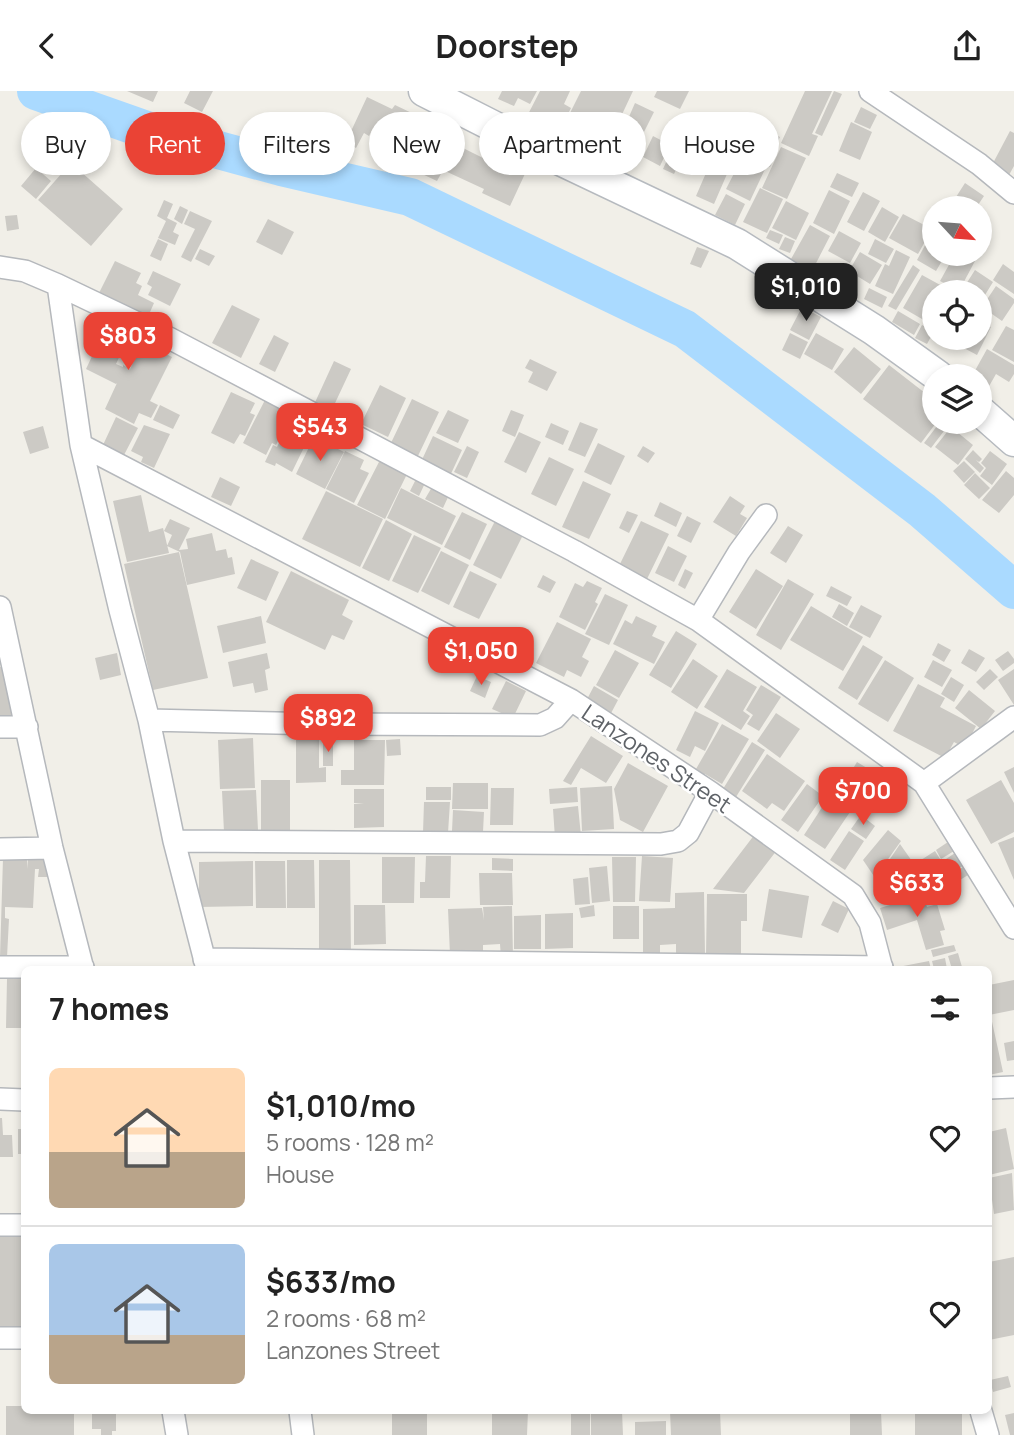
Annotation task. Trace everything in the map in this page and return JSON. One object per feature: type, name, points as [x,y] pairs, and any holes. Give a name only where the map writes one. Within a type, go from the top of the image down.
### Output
[{"type":"main road","points":[[424,91],[554,157],[737,244],[874,330],[922,364]]},
{"type":"main road","points":[[992,422],[1014,441]]},
{"type":"street","points":[[870,91],[979,164],[1014,193]]},
{"type":"street","points":[[0,267],[25,271],[58,285],[183,345],[574,551],[698,620],[924,783],[1014,928]]},
{"type":"street","points":[[58,285],[81,445],[149,720],[174,841],[205,964],[544,966]]},
{"type":"street","name":"Lanzones Street","points":[[81,445],[571,700],[710,792],[853,895],[870,923],[881,966]]},
{"type":"street","points":[[698,620],[739,552],[766,515]]},
{"type":"street","points":[[0,607],[52,848],[82,966]]},
{"type":"street","points":[[149,720],[526,726],[540,725],[555,718],[571,700]]},
{"type":"street","points":[[924,783],[1014,717]]},
{"type":"street","points":[[0,727],[27,727]]},
{"type":"street","points":[[174,841],[661,844],[678,841],[688,833],[710,792]]},
{"type":"street","points":[[0,849],[52,848]]},
{"type":"street","points":[[0,967],[21,967]]},
{"type":"street","points":[[992,1088],[1014,1087]]},
{"type":"street","points":[[0,1100],[21,1100]]},
{"type":"street","points":[[0,1225],[21,1225]]},
{"type":"street","points":[[0,1338],[21,1338]]},
{"type":"street","points":[[174,1414],[177,1435]]},
{"type":"street","points":[[300,1414],[303,1435]]},
{"type":"street","points":[[983,1414],[988,1435]]},
{"type":"building","points":[[127,91],[158,91],[153,102]]},
{"type":"building","points":[[190,91],[213,91],[202,112],[184,103]]},
{"type":"building","points":[[502,91],[537,91],[530,104],[518,98],[514,106],[498,99]]},
{"type":"building","points":[[540,91],[570,91],[564,104],[571,108],[569,112],[529,112]]},
{"type":"building","points":[[581,91],[633,91],[623,112],[570,112]]},
{"type":"building","points":[[657,91],[689,91],[680,109],[654,97]]},
{"type":"building","points":[[805,91],[832,91],[812,134],[818,136],[809,156],[781,143]]},
{"type":"building","points":[[834,91],[842,94],[822,136],[815,133]]},
{"type":"building","points":[[367,97],[392,109],[395,105],[410,112],[369,112],[369,136],[364,133],[356,148],[355,123]]},
{"type":"building","points":[[635,103],[654,112],[646,128],[646,112],[631,112]]},
{"type":"building","points":[[861,107],[877,115],[870,129],[854,122]]},
{"type":"building","points":[[851,122],[872,132],[860,160],[839,151]]},
{"type":"building","points":[[1010,131],[1014,133],[1014,166],[1009,175],[992,165]]},
{"type":"building","points":[[653,136],[660,140],[660,166],[646,159],[646,151]]},
{"type":"building","points":[[781,147],[806,158],[787,199],[762,188],[768,175],[779,175]]},
{"type":"building","points":[[465,149],[479,156],[479,175],[524,175],[510,206],[482,193],[484,189],[454,175],[465,175]]},
{"type":"building","points":[[837,173],[859,183],[852,197],[830,187]]},
{"type":"building","points":[[30,175],[44,175],[51,181],[36,199],[21,186]]},
{"type":"building","points":[[60,175],[85,175],[123,209],[91,246],[38,200]]},
{"type":"building","points":[[424,175],[440,175],[437,181]]},
{"type":"building","points":[[705,175],[727,175],[714,204],[696,196]]},
{"type":"building","points":[[733,175],[762,175],[750,201],[726,189]]},
{"type":"building","points":[[965,183],[984,196],[957,196]]},
{"type":"building","points":[[760,188],[783,199],[767,233],[743,222]]},
{"type":"building","points":[[829,190],[850,201],[834,234],[813,223]]},
{"type":"building","points":[[863,192],[880,201],[864,231],[847,222]]},
{"type":"building","points":[[726,194],[745,204],[735,225],[715,215]]},
{"type":"building","points":[[164,200],[173,204],[167,218],[177,223],[173,232],[179,235],[175,245],[158,238],[166,221],[157,216]]},
{"type":"building","points":[[786,201],[809,213],[796,240],[772,228]]},
{"type":"building","points":[[180,206],[188,210],[182,224],[174,219]]},
{"type":"building","points":[[882,207],[899,217],[885,242],[868,232]]},
{"type":"building","points":[[190,211],[212,221],[191,262],[181,257],[195,229],[184,224]]},
{"type":"building","points":[[903,214],[922,224],[922,247],[918,254],[889,238]]},
{"type":"building","points":[[17,215],[19,229],[7,231],[5,216]]},
{"type":"building","points":[[268,219],[294,232],[282,255],[256,242]]},
{"type":"building","points":[[810,225],[830,236],[812,271],[791,259]]},
{"type":"building","points":[[770,230],[783,235],[779,244],[766,238]]},
{"type":"building","points":[[839,231],[861,243],[850,263],[828,251]]},
{"type":"building","points":[[785,237],[795,241],[790,253],[779,249]]},
{"type":"building","points":[[158,239],[168,244],[161,261],[150,256]]},
{"type":"building","points":[[875,239],[894,249],[886,263],[868,254]]},
{"type":"building","points":[[697,247],[709,251],[701,268],[690,264]]},
{"type":"building","points":[[200,249],[215,256],[209,266],[195,259]]},
{"type":"building","points":[[896,250],[910,257],[893,294],[875,286],[885,264],[889,266]]},
{"type":"building","points":[[860,252],[882,265],[870,284],[849,271]]},
{"type":"building","points":[[115,261],[141,273],[136,283],[142,286],[138,295],[154,303],[147,319],[98,295]]},
{"type":"building","points":[[1003,264],[1014,272],[1014,294],[993,280]]},
{"type":"building","points":[[913,265],[920,270],[896,310],[888,306]]},
{"type":"building","points":[[948,266],[972,266],[965,280],[941,280]]},
{"type":"building","points":[[975,270],[990,280],[969,280]]},
{"type":"building","points":[[153,271],[181,284],[170,306],[148,295],[152,287],[147,284]]},
{"type":"building","points":[[922,275],[931,280],[922,280],[922,319],[903,308]]},
{"type":"building","points":[[996,286],[1014,299],[1002,321],[992,314],[992,292]]},
{"type":"building","points":[[869,288],[887,297],[882,308],[864,299]]},
{"type":"building","points":[[232,305],[260,319],[241,358],[212,343]]},
{"type":"building","points":[[802,307],[821,317],[809,340],[790,330]]},
{"type":"building","points":[[898,311],[920,324],[914,335],[892,322]]},
{"type":"building","points":[[98,323],[128,338],[116,364],[130,369],[138,353],[125,347],[132,334],[172,357],[150,401],[158,405],[151,418],[139,413],[134,424],[105,409],[117,383],[86,369],[94,352],[86,348]]},
{"type":"building","points":[[922,325],[922,342],[915,338]]},
{"type":"building","points":[[1006,326],[1014,330],[1014,362],[992,350]]},
{"type":"building","points":[[790,333],[808,342],[800,359],[782,350]]},
{"type":"building","points":[[816,333],[844,349],[832,370],[804,354]]},
{"type":"building","points":[[274,335],[289,343],[275,372],[259,364]]},
{"type":"building","points":[[854,347],[881,369],[861,394],[834,372]]},
{"type":"building","points":[[989,350],[1014,365],[1014,374],[1009,382],[996,374],[992,381],[992,364],[979,364]]},
{"type":"building","points":[[530,359],[557,372],[547,391],[528,382],[533,372],[525,368]]},
{"type":"building","points":[[334,361],[351,369],[329,416],[312,409]]},
{"type":"building","points":[[889,365],[922,391],[922,434],[928,434],[921,443],[863,399]]},
{"type":"building","points":[[380,385],[406,398],[388,437],[361,424]]},
{"type":"building","points":[[231,392],[255,403],[250,413],[255,415],[245,436],[240,434],[234,444],[211,433]]},
{"type":"building","points":[[412,399],[439,412],[417,458],[390,445]]},
{"type":"building","points":[[265,400],[292,413],[276,445],[272,443],[266,455],[243,443]]},
{"type":"building","points":[[160,405],[180,415],[173,429],[153,420]]},
{"type":"building","points":[[448,410],[469,420],[458,443],[436,433]]},
{"type":"building","points":[[511,410],[524,415],[515,437],[502,431]]},
{"type":"building","points":[[116,417],[138,428],[124,455],[103,445]]},
{"type":"building","points":[[580,422],[598,429],[585,457],[568,450]]},
{"type":"building","points":[[551,423],[569,431],[563,445],[545,437]]},
{"type":"building","points":[[144,425],[170,434],[154,468],[141,462],[143,457],[131,451]]},
{"type":"building","points":[[43,426],[49,448],[30,454],[23,432]]},
{"type":"building","points":[[287,427],[309,437],[292,472],[276,463],[275,466],[265,462],[273,445],[277,447]]},
{"type":"building","points":[[519,432],[541,442],[526,473],[504,462]]},
{"type":"building","points":[[931,434],[942,434],[931,448],[924,443]]},
{"type":"building","points":[[945,434],[960,434],[973,445],[958,465],[935,447]]},
{"type":"building","points":[[433,436],[462,450],[449,478],[420,464]]},
{"type":"building","points":[[314,437],[344,452],[325,489],[296,474]]},
{"type":"building","points":[[598,443],[625,456],[611,485],[584,472]]},
{"type":"building","points":[[467,446],[479,452],[467,478],[454,472]]},
{"type":"building","points":[[643,446],[655,453],[648,463],[637,456]]},
{"type":"building","points":[[973,450],[982,459],[979,462],[976,460],[984,468],[980,473],[965,459]]},
{"type":"building","points":[[345,451],[364,460],[360,469],[369,473],[354,503],[326,489]]},
{"type":"building","points":[[990,451],[1007,464],[992,485],[980,476],[986,468],[981,463]]},
{"type":"building","points":[[549,457],[574,469],[556,506],[531,494]]},
{"type":"building","points":[[380,460],[407,474],[385,519],[357,505]]},
{"type":"building","points":[[964,461],[975,472],[964,483],[953,471]]},
{"type":"building","points":[[1006,471],[1014,478],[1014,495],[999,513],[982,500]]},
{"type":"building","points":[[975,473],[990,488],[979,499],[964,485]]},
{"type":"building","points":[[220,477],[240,487],[231,506],[211,497]]},
{"type":"building","points":[[416,479],[425,483],[419,496],[410,491]]},
{"type":"building","points":[[583,481],[611,494],[589,539],[562,527]]},
{"type":"building","points":[[432,487],[449,495],[443,508],[425,499]]},
{"type":"building","points":[[401,488],[456,516],[442,545],[387,518]]},
{"type":"building","points":[[326,491],[383,519],[360,567],[302,539]]},
{"type":"building","points":[[141,495],[149,532],[163,528],[169,553],[127,562],[113,501]]},
{"type":"building","points":[[730,496],[745,506],[740,514],[747,518],[736,536],[713,522]]},
{"type":"building","points":[[660,502],[682,513],[676,527],[654,516]]},
{"type":"building","points":[[627,511],[638,515],[629,533],[619,528]]},
{"type":"building","points":[[462,512],[487,524],[470,560],[444,547]]},
{"type":"building","points":[[687,516],[701,523],[691,543],[677,536]]},
{"type":"building","points":[[170,519],[190,528],[179,550],[188,549],[186,539],[212,533],[216,551],[226,549],[228,558],[232,557],[235,574],[187,585],[180,552],[167,546],[172,535],[164,531]]},
{"type":"building","points":[[386,520],[412,534],[389,581],[362,568]]},
{"type":"building","points":[[495,521],[523,535],[501,579],[473,565]]},
{"type":"building","points":[[641,521],[669,534],[647,579],[619,566]]},
{"type":"building","points":[[788,526],[803,535],[786,563],[770,553]]},
{"type":"building","points":[[414,535],[441,548],[418,593],[392,581]]},
{"type":"building","points":[[668,546],[687,556],[674,582],[655,573]]},
{"type":"building","points":[[441,551],[469,565],[449,605],[421,591]]},
{"type":"building","points":[[179,552],[208,678],[153,690],[124,564]]},
{"type":"building","points":[[251,559],[279,572],[266,601],[237,588]]},
{"type":"building","points":[[685,569],[693,573],[685,589],[678,585]]},
{"type":"building","points":[[756,569],[783,586],[756,629],[729,612]]},
{"type":"building","points":[[291,571],[349,600],[342,615],[353,621],[344,640],[332,635],[325,650],[266,622]]},
{"type":"building","points":[[470,571],[497,584],[479,619],[453,607]]},
{"type":"building","points":[[543,575],[556,582],[550,593],[537,587]]},
{"type":"building","points":[[788,579],[814,594],[781,650],[756,635]]},
{"type":"building","points":[[587,581],[602,588],[595,602],[598,604],[585,630],[559,617],[575,583],[583,587]]},
{"type":"building","points":[[831,586],[852,597],[847,606],[826,596]]},
{"type":"building","points":[[605,594],[628,605],[609,645],[585,634]]},
{"type":"building","points":[[839,604],[854,613],[847,626],[832,617]]},
{"type":"building","points":[[861,605],[882,616],[870,638],[849,627]]},
{"type":"building","points":[[811,606],[863,637],[843,671],[790,640]]},
{"type":"building","points":[[261,616],[266,643],[223,653],[217,626]]},
{"type":"building","points":[[636,616],[657,626],[652,636],[665,642],[654,664],[613,644],[625,620],[632,624]]},
{"type":"building","points":[[557,622],[591,639],[582,657],[589,661],[581,677],[567,670],[564,677],[536,663]]},
{"type":"building","points":[[676,631],[697,644],[671,688],[649,675]]},
{"type":"building","points":[[938,643],[951,650],[944,662],[932,655]]},
{"type":"building","points":[[863,645],[883,657],[857,700],[838,688]]},
{"type":"building","points":[[969,649],[985,658],[976,672],[961,663]]},
{"type":"building","points":[[615,650],[639,663],[619,698],[596,685]]},
{"type":"building","points":[[1008,651],[1014,663],[1003,671],[995,660]]},
{"type":"building","points":[[117,653],[121,675],[100,680],[95,658]]},
{"type":"building","points":[[267,653],[270,668],[265,670],[268,690],[255,693],[253,683],[233,687],[228,662]]},
{"type":"building","points":[[693,659],[718,676],[697,709],[671,692]]},
{"type":"building","points":[[885,660],[914,678],[888,722],[858,704]]},
{"type":"building","points":[[933,660],[952,670],[942,687],[924,677]]},
{"type":"building","points":[[0,667],[12,667],[12,718],[0,718]]},
{"type":"building","points":[[727,669],[757,687],[743,711],[750,716],[741,730],[704,707]]},
{"type":"building","points":[[990,669],[998,677],[984,690],[976,682]]},
{"type":"building","points":[[1014,669],[1014,705],[998,680]]},
{"type":"building","points":[[477,676],[491,682],[485,698],[470,691]]},
{"type":"building","points":[[951,677],[964,685],[954,702],[941,694]]},
{"type":"building","points":[[506,681],[526,691],[513,718],[492,709]]},
{"type":"building","points":[[918,684],[945,698],[940,707],[976,726],[965,748],[954,742],[945,758],[893,731]]},
{"type":"building","points":[[761,685],[781,697],[759,731],[747,724],[753,715],[746,710]]},
{"type":"building","points":[[594,686],[618,700],[609,717],[585,703]]},
{"type":"building","points":[[969,690],[995,711],[981,729],[955,708]]},
{"type":"building","points":[[695,711],[719,723],[705,751],[695,746],[690,757],[676,750]]},
{"type":"building","points":[[776,713],[800,729],[780,758],[757,741]]},
{"type":"building","points":[[722,724],[749,739],[722,784],[705,774],[700,783],[693,779],[698,770],[696,769]]},
{"type":"building","points":[[591,736],[623,756],[606,783],[581,768],[571,785],[563,781]]},
{"type":"building","points":[[253,738],[255,788],[220,789],[218,740]]},
{"type":"building","points":[[400,739],[401,755],[387,756],[386,740]]},
{"type":"building","points":[[296,740],[319,740],[319,768],[326,767],[326,782],[296,783]]},
{"type":"building","points":[[354,740],[385,740],[384,785],[341,785],[341,770],[354,770]]},
{"type":"building","points":[[323,742],[333,742],[333,766],[323,766]]},
{"type":"building","points":[[752,742],[765,750],[736,797],[723,789]]},
{"type":"building","points":[[767,754],[805,781],[784,811],[772,803],[767,809],[742,791]]},
{"type":"building","points":[[857,762],[882,777],[863,808],[838,793]]},
{"type":"building","points":[[628,763],[668,786],[643,832],[620,820],[614,789]]},
{"type":"building","points":[[1014,767],[1014,793],[1004,772]]},
{"type":"building","points":[[261,780],[290,780],[290,830],[261,830]]},
{"type":"building","points":[[1001,780],[1014,803],[1014,832],[991,844],[966,800]]},
{"type":"building","points":[[453,783],[488,783],[488,809],[452,809]]},
{"type":"building","points":[[807,784],[823,796],[798,832],[781,820]]},
{"type":"building","points":[[612,786],[614,829],[582,831],[580,788]]},
{"type":"building","points":[[426,787],[451,787],[451,800],[426,800]]},
{"type":"building","points":[[577,787],[578,802],[550,804],[549,789]]},
{"type":"building","points":[[491,788],[514,788],[513,825],[490,825]]},
{"type":"building","points":[[354,789],[384,789],[384,827],[354,828],[354,804],[364,803],[354,803]]},
{"type":"building","points":[[256,790],[258,830],[224,832],[222,791]]},
{"type":"building","points":[[830,795],[852,809],[825,849],[804,835]]},
{"type":"building","points":[[424,802],[450,802],[448,833],[423,833]]},
{"type":"building","points":[[578,806],[581,836],[555,838],[553,809]]},
{"type":"building","points":[[453,810],[484,812],[483,832],[452,831]]},
{"type":"building","points":[[861,815],[875,826],[866,839],[851,829]]},
{"type":"building","points":[[888,830],[901,841],[886,862],[893,882],[882,888],[863,860]]},
{"type":"building","points":[[849,831],[864,841],[845,870],[830,860]]},
{"type":"building","points":[[755,834],[777,850],[744,893],[713,889]]},
{"type":"building","points":[[1014,837],[1014,880],[998,843]]},
{"type":"building","points":[[948,842],[954,851],[941,859],[936,850]]},
{"type":"building","points":[[900,844],[921,874],[896,882],[888,862]]},
{"type":"building","points":[[935,851],[952,878],[951,875],[963,867],[968,875],[941,892],[921,860]]},
{"type":"building","points":[[955,853],[963,866],[950,873],[943,861]]},
{"type":"building","points":[[28,856],[49,857],[48,877],[38,877],[39,869],[35,869],[33,908],[5,907],[5,918],[9,919],[7,957],[0,957],[3,858],[27,859],[28,869]]},
{"type":"building","points":[[426,856],[451,856],[450,898],[420,898],[420,882],[425,882]]},
{"type":"building","points":[[642,856],[673,858],[670,902],[639,901]]},
{"type":"building","points":[[382,857],[415,857],[414,903],[382,903]]},
{"type":"building","points":[[612,857],[636,857],[635,902],[613,902]]},
{"type":"building","points":[[492,858],[513,859],[513,871],[492,870]]},
{"type":"building","points":[[287,860],[314,860],[315,908],[287,908]]},
{"type":"building","points":[[319,860],[350,860],[351,957],[319,957]]},
{"type":"building","points":[[253,861],[253,906],[199,907],[199,862]]},
{"type":"building","points":[[255,861],[285,861],[286,908],[256,908]]},
{"type":"building","points":[[607,866],[610,901],[592,903],[589,868]]},
{"type":"building","points":[[479,873],[512,873],[513,905],[480,905]]},
{"type":"building","points":[[588,877],[590,904],[575,905],[573,879]]},
{"type":"building","points":[[769,889],[809,896],[802,938],[762,931]]},
{"type":"building","points":[[704,892],[705,955],[676,955],[676,944],[660,945],[660,956],[643,957],[643,909],[675,908],[675,893]]},
{"type":"building","points":[[707,894],[747,894],[747,921],[741,921],[741,955],[706,955]]},
{"type":"building","points":[[923,895],[927,907],[937,904],[945,930],[940,931],[944,945],[926,950],[917,920],[887,930],[880,908]]},
{"type":"building","points":[[833,901],[849,909],[838,933],[821,925]]},
{"type":"building","points":[[354,905],[385,905],[386,944],[354,945]]},
{"type":"building","points":[[594,905],[595,916],[581,918],[579,908]]},
{"type":"building","points":[[512,906],[513,958],[501,958],[500,944],[483,945],[483,954],[450,955],[448,909],[482,908],[484,920],[483,907]]},
{"type":"building","points":[[613,906],[639,906],[639,939],[613,939]]},
{"type":"building","points":[[573,913],[573,948],[545,949],[545,914]]},
{"type":"building","points":[[541,915],[541,949],[514,949],[514,916]]},
{"type":"building","points":[[954,945],[956,951],[933,957],[931,950]]},
{"type":"building","points":[[958,953],[962,966],[951,966],[948,956]]},
{"type":"building","points":[[945,958],[946,966],[933,966],[932,961]]},
{"type":"building","points":[[929,961],[930,966],[903,966]]},
{"type":"building","points":[[7,979],[21,979],[21,1028],[6,1028]]},
{"type":"building","points":[[1014,980],[1014,1010],[992,1014],[992,984]]},
{"type":"building","points":[[992,1022],[1003,1072],[992,1074]]},
{"type":"building","points":[[1014,1041],[1014,1060],[1007,1061],[1004,1043]]},
{"type":"building","points":[[0,1118],[3,1135],[12,1135],[13,1157],[0,1157]]},
{"type":"building","points":[[1006,1128],[1014,1169],[992,1174],[992,1131]]},
{"type":"building","points":[[18,1129],[21,1129],[21,1154],[18,1154]]},
{"type":"building","points":[[1012,1173],[1014,1210],[994,1214],[992,1177]]},
{"type":"building","points":[[0,1234],[21,1234],[21,1328],[0,1328]]},
{"type":"building","points":[[1014,1257],[1014,1335],[992,1339],[992,1261]]},
{"type":"building","points":[[1008,1376],[1011,1387],[993,1392],[992,1380]]},
{"type":"building","points":[[6,1406],[21,1406],[21,1414],[74,1414],[74,1435],[6,1435]]},
{"type":"building","points":[[1014,1413],[1014,1435],[1010,1435],[1005,1415]]},
{"type":"building","points":[[92,1414],[116,1414],[116,1431],[112,1431],[112,1435],[101,1435],[101,1429],[92,1429]]},
{"type":"building","points":[[392,1414],[427,1414],[427,1435],[392,1435]]},
{"type":"building","points":[[492,1414],[528,1414],[527,1435],[492,1435]]},
{"type":"building","points":[[571,1414],[590,1414],[590,1435],[571,1435]]},
{"type":"building","points":[[591,1414],[622,1414],[623,1435],[591,1435]]},
{"type":"building","points":[[670,1414],[720,1414],[721,1435],[671,1435]]},
{"type":"building","points":[[850,1414],[881,1414],[882,1435],[850,1435]]},
{"type":"building","points":[[915,1414],[962,1414],[962,1435],[915,1435]]},
{"type":"building","points":[[666,1421],[666,1435],[635,1435],[635,1422]]},
{"type":"waterway","points":[[36,91],[152,132],[281,167],[410,197],[685,329],[922,510],[1014,590]]}]
